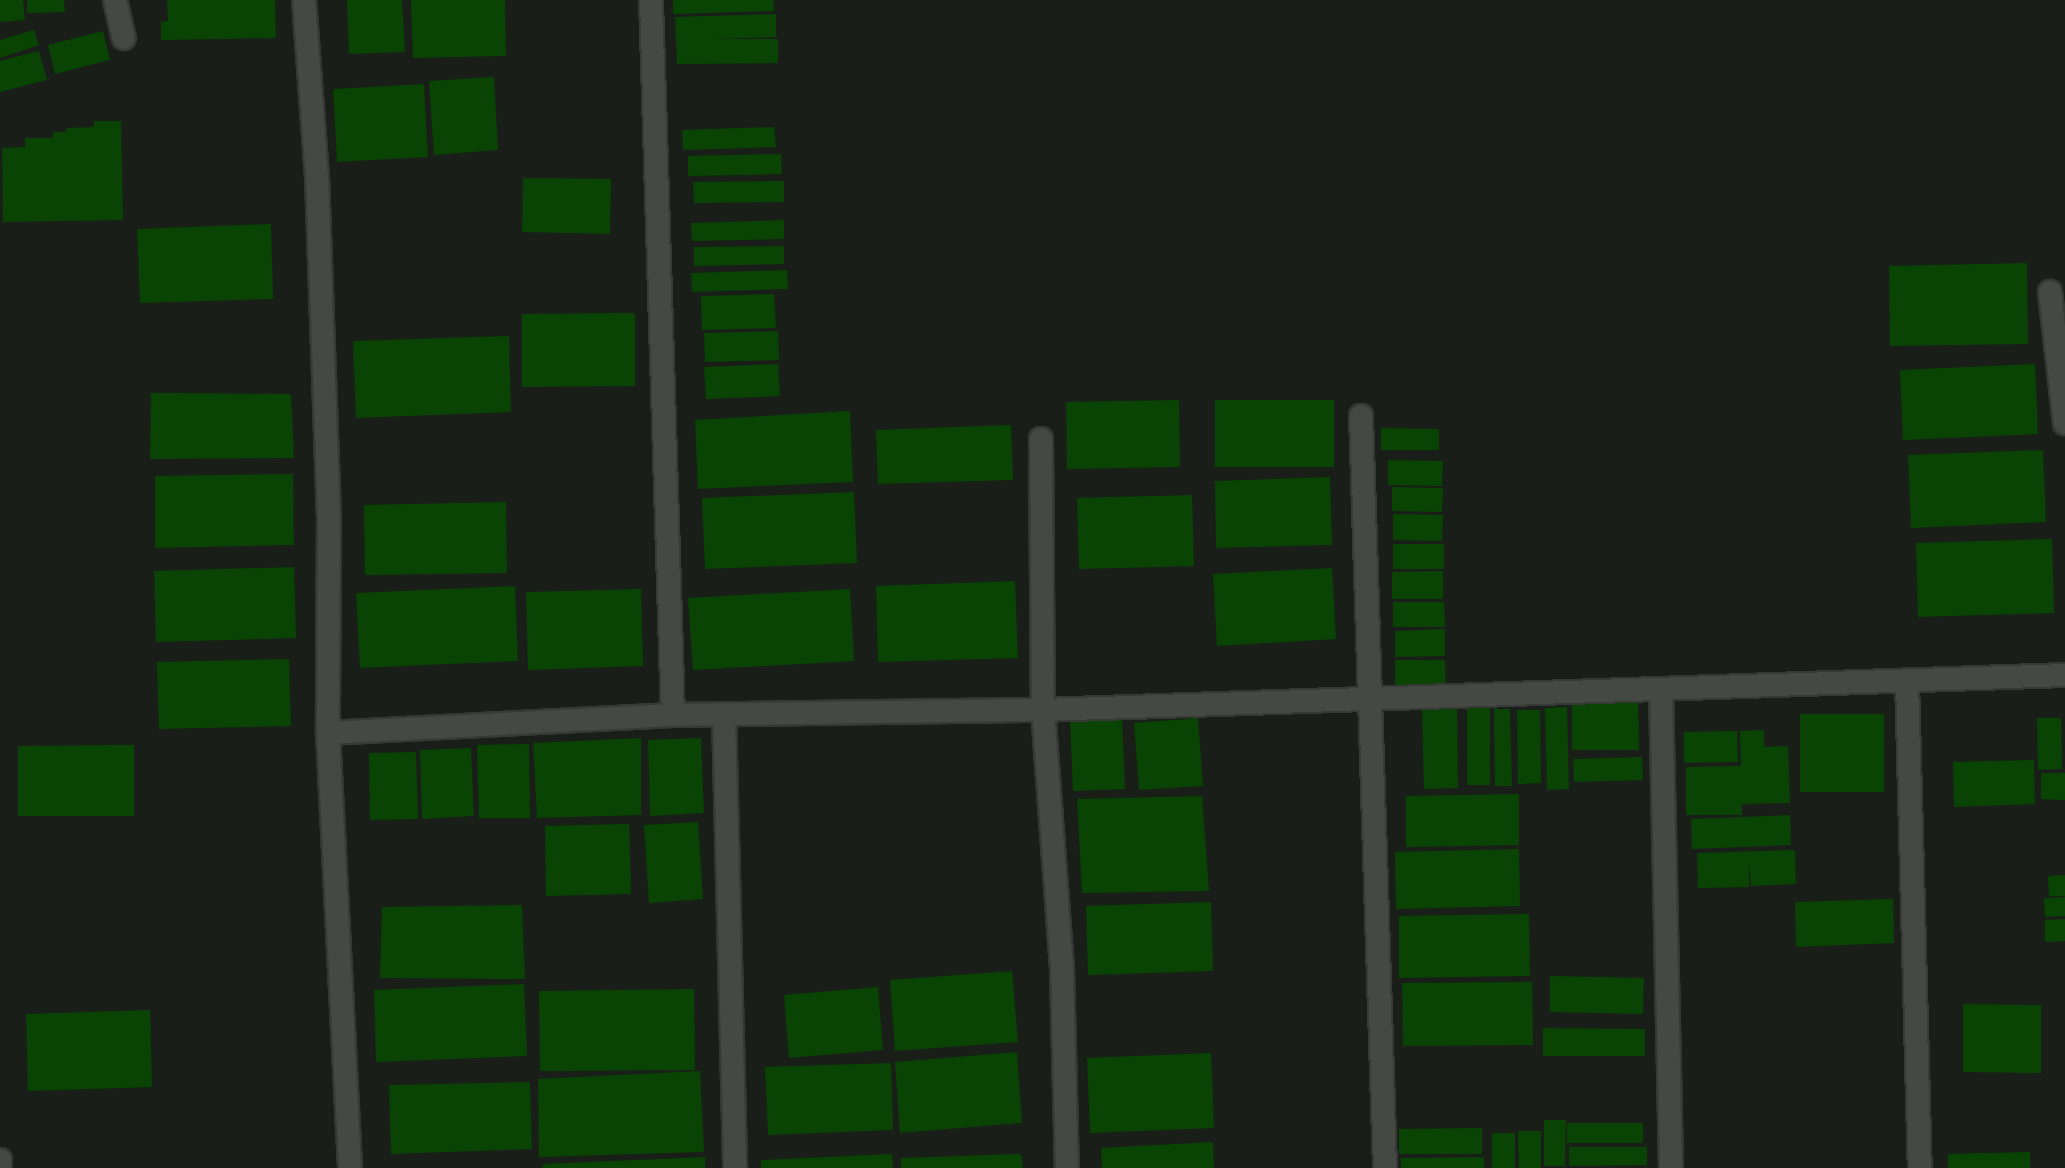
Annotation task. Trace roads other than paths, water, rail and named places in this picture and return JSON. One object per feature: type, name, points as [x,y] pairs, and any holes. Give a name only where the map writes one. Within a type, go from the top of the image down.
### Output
[{"type":"street","points":[[115,0],[124,38]]},
{"type":"street","points":[[304,0],[317,176],[329,513],[328,733],[350,1168]]},
{"type":"street","points":[[651,0],[673,715]]},
{"type":"street","points":[[2050,292],[2065,423]]},
{"type":"street","points":[[1361,416],[1385,1168]]},
{"type":"street","points":[[1041,439],[1043,710],[1062,969],[1067,1168]]},
{"type":"street","points":[[328,733],[673,715],[1043,710],[2065,675]]},
{"type":"street","points":[[1907,680],[1920,1168]]},
{"type":"street","points":[[1661,689],[1671,1168]]},
{"type":"street","points":[[724,714],[735,1168]]},
{"type":"street","points":[[0,1160],[0,1168]]}]
